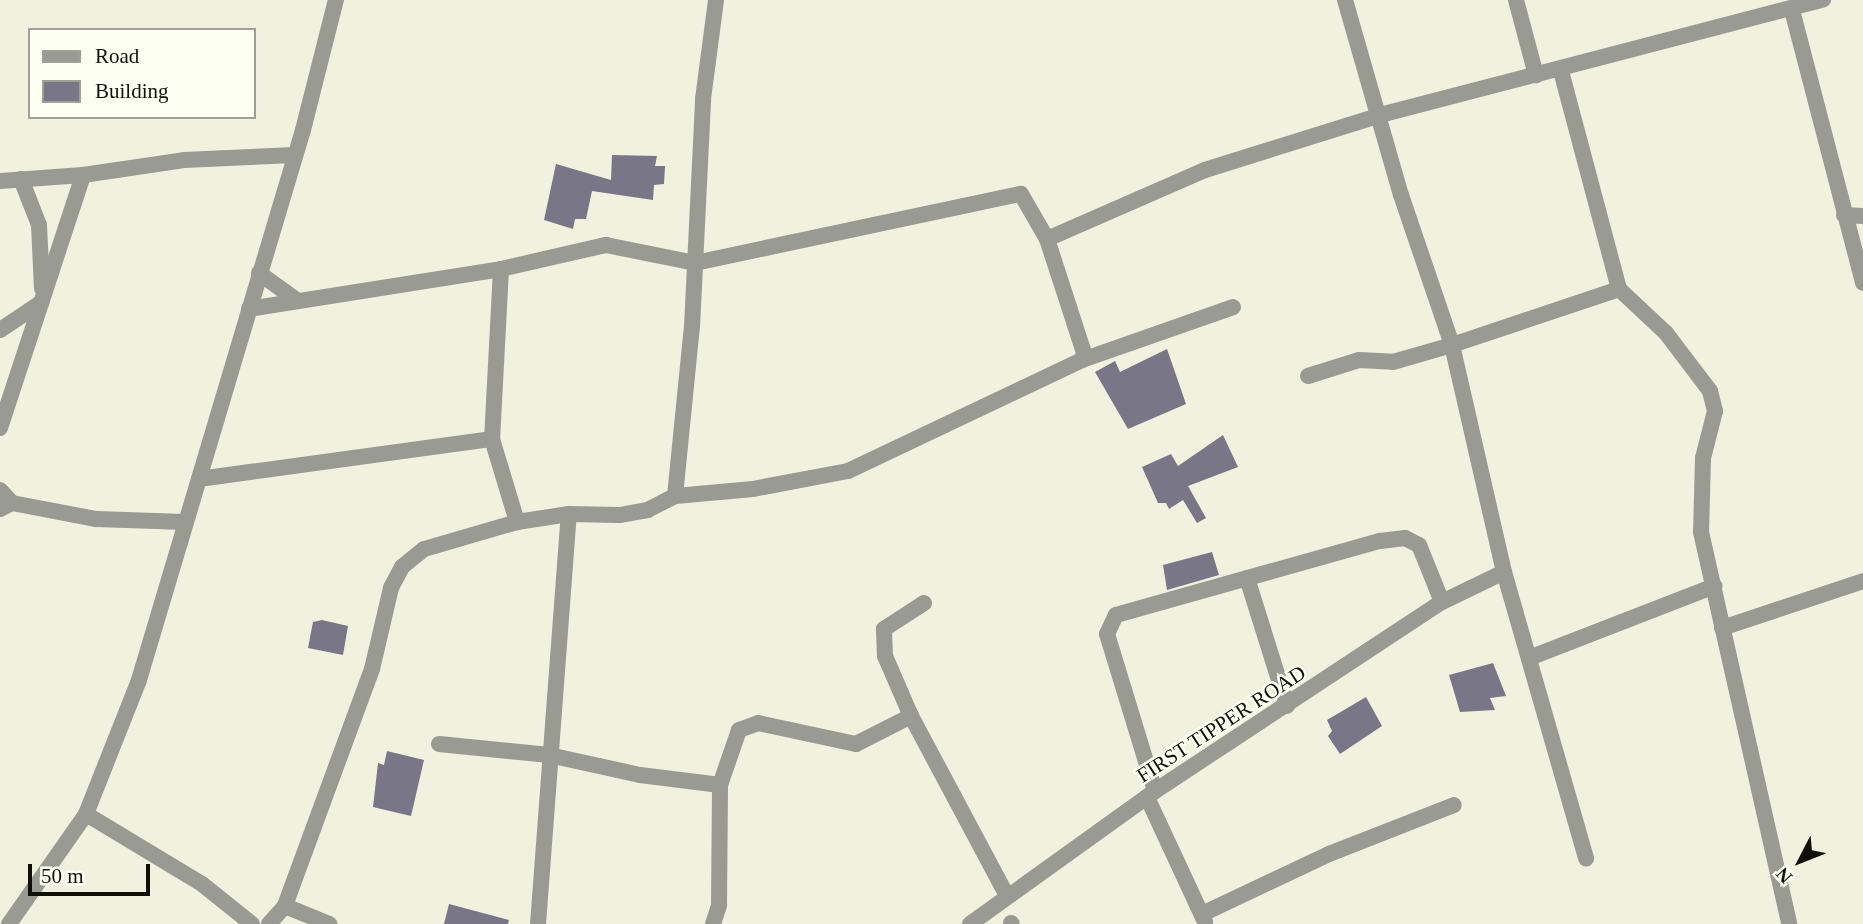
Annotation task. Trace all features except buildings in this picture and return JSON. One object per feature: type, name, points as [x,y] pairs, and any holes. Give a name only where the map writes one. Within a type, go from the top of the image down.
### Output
[{"type":"street","points":[[9,924],[86,814],[139,680],[295,155],[336,0]]},
{"type":"street","points":[[675,496],[695,263],[703,99],[716,0]]},
{"type":"street","points":[[1345,0],[1452,345],[1504,572],[1586,858]]},
{"type":"street","points":[[1516,0],[1536,75]]},
{"type":"street","points":[[1047,239],[1205,170],[1380,115],[1561,71],[1823,0]]},
{"type":"street","points":[[1792,10],[1863,283]]},
{"type":"street","points":[[1561,71],[1619,289],[1666,332],[1710,391],[1715,411],[1703,458],[1701,532],[1789,924]]},
{"type":"street","points":[[0,181],[83,175],[184,160],[295,155]]},
{"type":"street","points":[[0,428],[83,175]]},
{"type":"street","points":[[21,179],[39,225],[42,302]]},
{"type":"street","points":[[249,309],[295,299],[501,269],[606,245],[695,263],[1021,194],[1047,239],[1084,353],[1082,360]]},
{"type":"street","points":[[1844,215],[1863,216]]},
{"type":"street","points":[[501,269],[492,439],[517,522]]},
{"type":"street","points":[[259,273],[295,299]]},
{"type":"street","points":[[1308,376],[1359,360],[1393,362],[1619,289]]},
{"type":"street","points":[[0,330],[42,302]]},
{"type":"street","points":[[269,924],[285,906],[372,669],[391,588],[402,567],[424,549],[517,522],[569,514],[639,512],[675,496],[753,489],[848,471],[1082,360],[1233,307]]},
{"type":"street","points":[[198,479],[492,439]]},
{"type":"street","points":[[0,490],[6,506],[96,519],[185,522]]},
{"type":"street","points":[[538,924],[569,514]]},
{"type":"street","points":[[1442,602],[1419,545],[1405,538],[1116,615],[1108,623],[1107,635],[1151,794],[1204,919],[1329,854],[1454,805]]},
{"type":"street","name":"FIRST TIPPER ROAD","points":[[970,924],[1151,794],[1442,602],[1504,572]]},
{"type":"street","points":[[1247,578],[1287,706]]},
{"type":"street","points":[[1722,628],[1863,582]]},
{"type":"street","points":[[1529,658],[1715,586]]},
{"type":"street","points":[[924,603],[894,620],[883,637],[886,656],[911,716],[1007,896]]},
{"type":"street","points":[[713,924],[719,905],[720,785],[733,738],[748,725],[758,723],[856,744],[911,716]]},
{"type":"street","points":[[439,744],[549,755],[640,775],[720,785]]},
{"type":"street","points":[[86,814],[202,884],[252,924]]},
{"type":"street","points":[[285,906],[329,924]]}]
